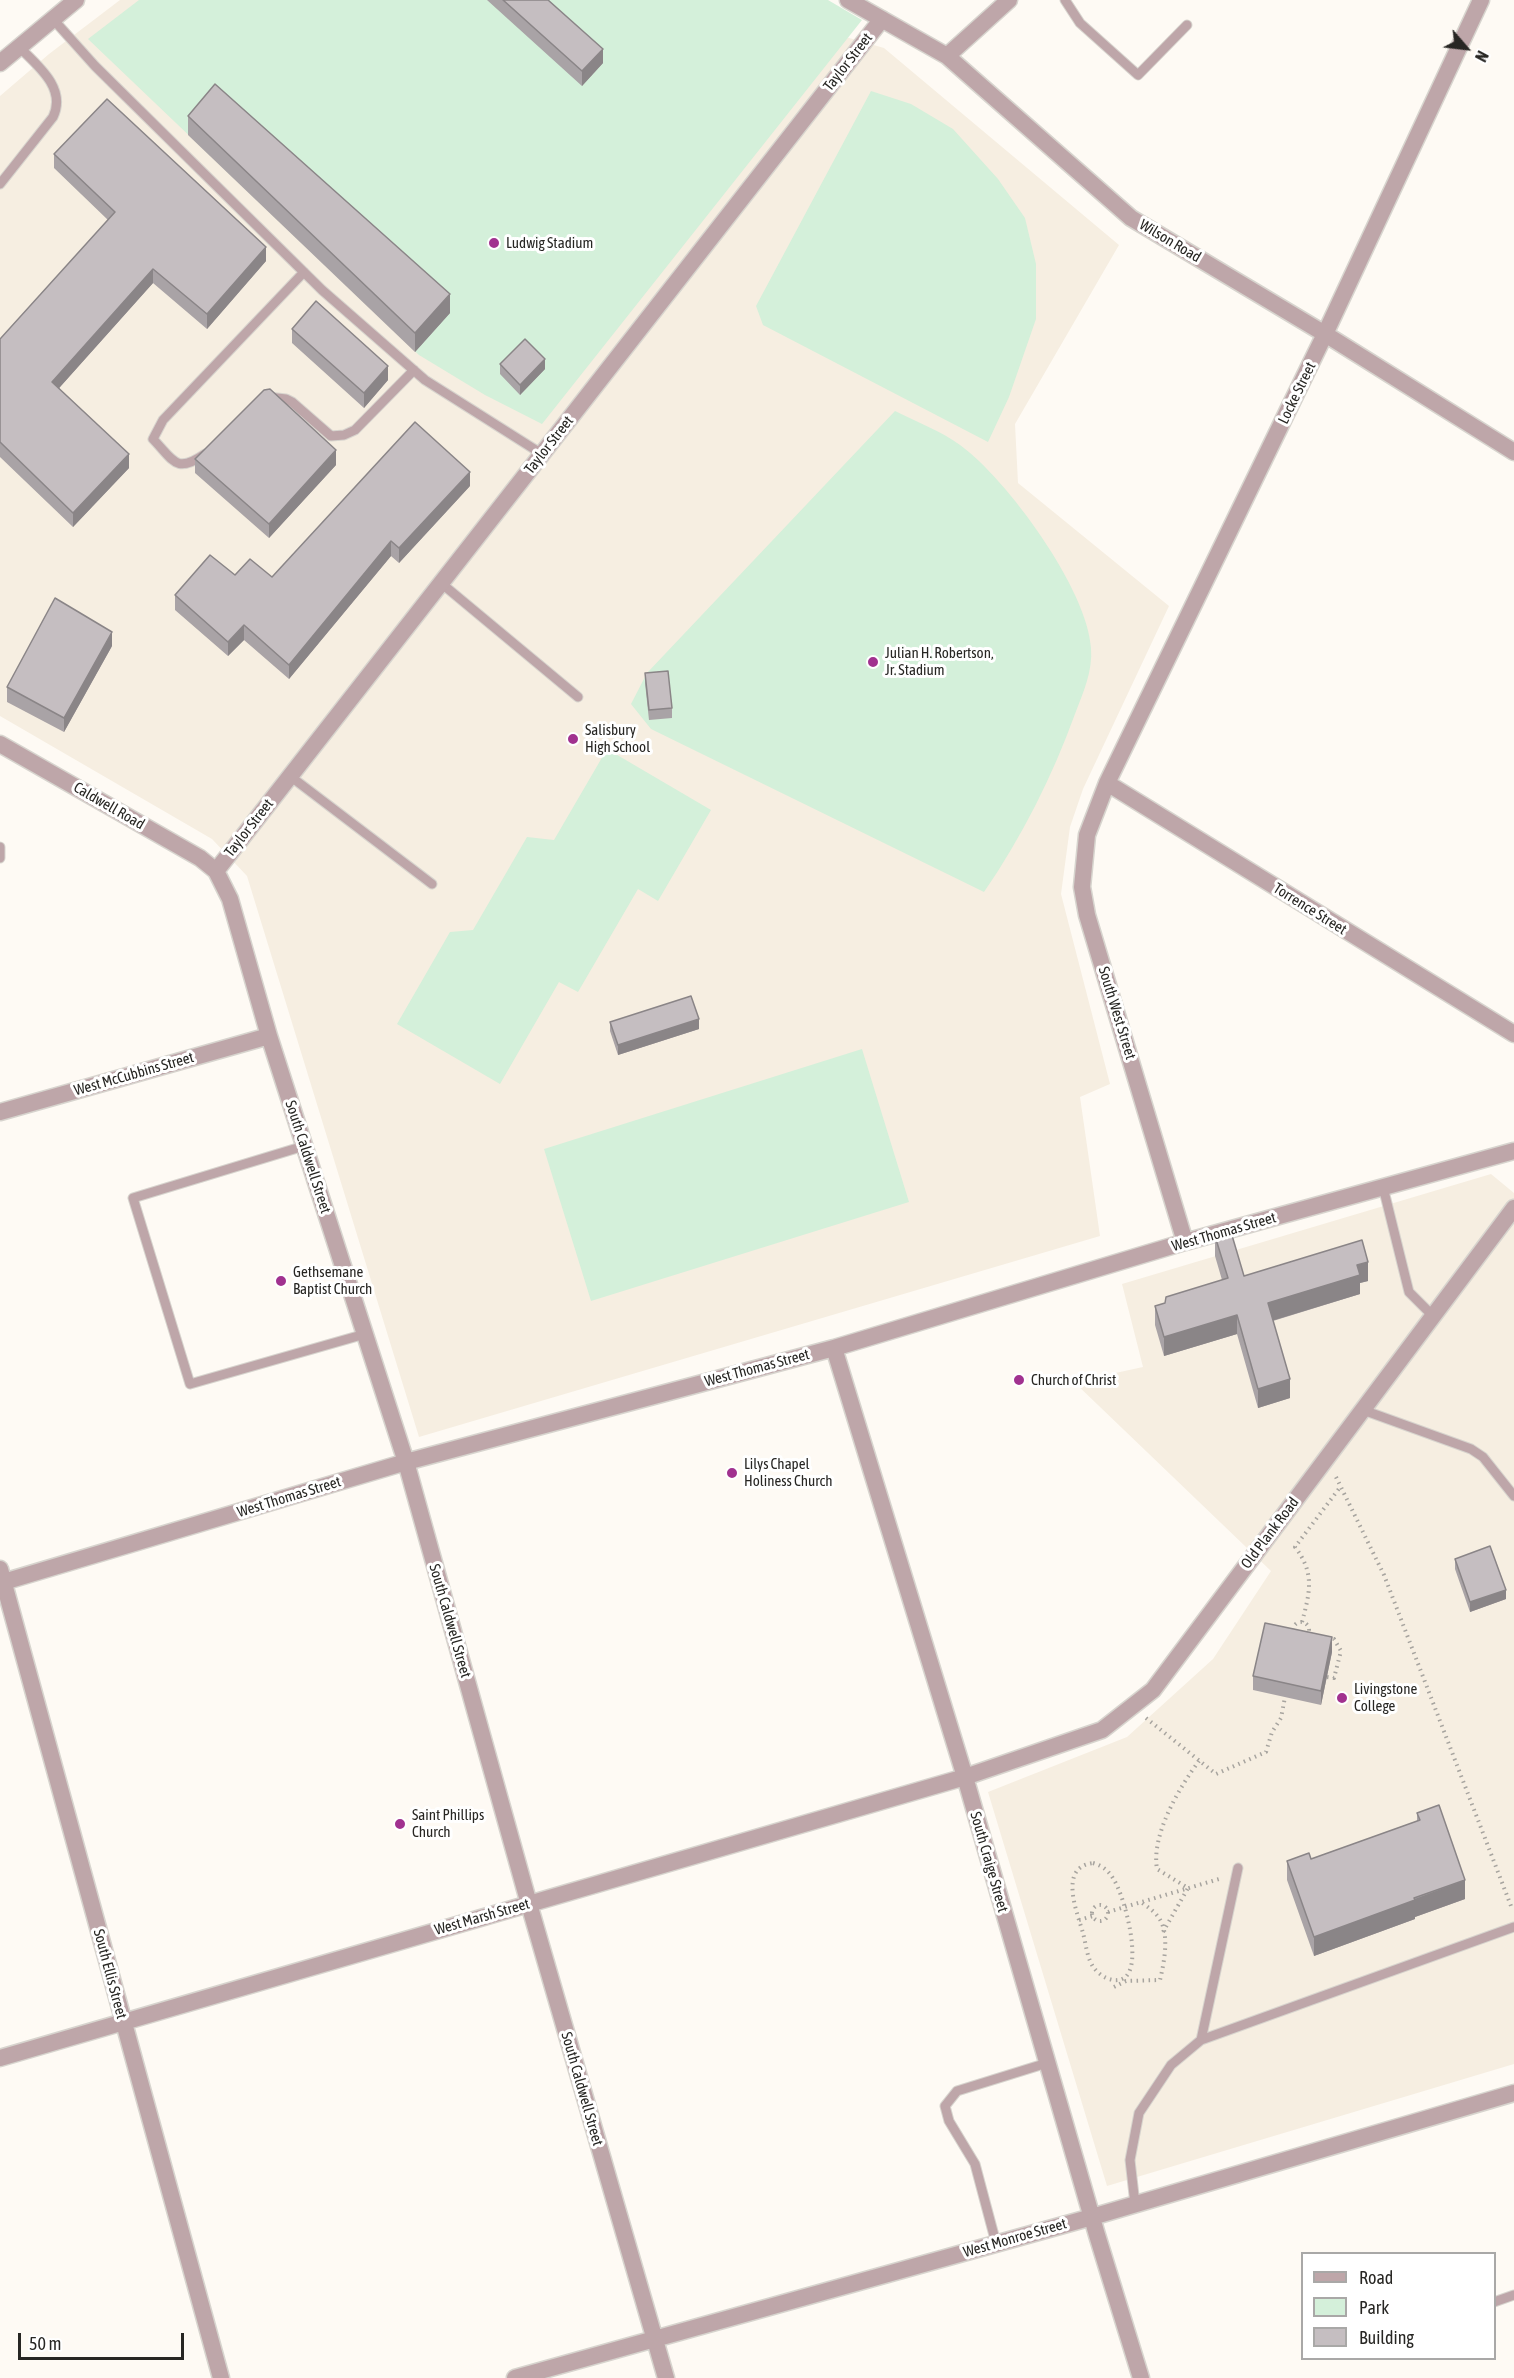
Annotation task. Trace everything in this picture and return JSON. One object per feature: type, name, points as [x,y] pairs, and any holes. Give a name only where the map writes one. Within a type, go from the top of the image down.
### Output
[{"type":"street","points":[[0,63],[76,0]]},
{"type":"street","name":"Wilson Road","points":[[848,0],[947,56],[1131,218],[1325,334],[1514,452]]},
{"type":"street","points":[[947,56],[1009,0]]},
{"type":"street","name":"Locke Street","points":[[1107,783],[1325,334],[1481,0]]},
{"type":"street","name":"Taylor Street","points":[[216,871],[882,19]]},
{"type":"street","name":"Caldwell Road","points":[[0,744],[200,858],[216,871]]},
{"type":"street","name":"Torrence Street","points":[[1107,783],[1514,1034]]},
{"type":"street","name":"South West Street","points":[[1107,783],[1087,835],[1082,887],[1088,915],[1185,1242]]},
{"type":"street","name":"South Caldwell Street","points":[[216,871],[230,899],[269,1036],[406,1462],[529,1904],[666,2378]]},
{"type":"street","name":"West McCubbins Street","points":[[0,1112],[269,1036]]},
{"type":"street","name":"West Thomas Street","points":[[2,1578],[406,1462],[834,1348],[1185,1242],[1514,1151]]},
{"type":"street","name":"Old Plank Road","points":[[964,1777],[1102,1730],[1153,1690],[1514,1208]]},
{"type":"street","name":"South Craige Street","points":[[834,1348],[964,1777],[1141,2378]]},
{"type":"street","name":"South Ellis Street","points":[[2,1578],[221,2378]]},
{"type":"street","name":"West Marsh Street","points":[[0,2058],[964,1777]]},
{"type":"street","name":"West Monroe Street","points":[[515,2378],[1092,2217],[1514,2093]]},
{"type":"lane","points":[[1065,0],[1080,23],[1138,75],[1187,25]]},
{"type":"lane","points":[[52,18],[95,66],[304,272],[425,380],[542,454]]},
{"type":"lane","points":[[0,184],[53,117],[57,108],[54,86],[18,46]]},
{"type":"lane","points":[[215,444],[193,462],[183,465],[176,463],[153,439],[163,420],[304,272]]},
{"type":"lane","points":[[261,398],[286,399],[331,436],[344,435],[355,430],[414,370]]},
{"type":"lane","points":[[441,583],[578,697]]},
{"type":"lane","points":[[290,776],[432,884]]},
{"type":"lane","points":[[0,847],[0,858]]},
{"type":"lane","points":[[304,1146],[133,1198],[190,1384],[365,1334]]},
{"type":"lane","points":[[1383,1187],[1409,1292],[1433,1316]]},
{"type":"lane","points":[[1363,1410],[1471,1449],[1482,1457],[1514,1496]]},
{"type":"lane","points":[[1201,2040],[1237,1871]]},
{"type":"lane","points":[[1135,2204],[1130,2160],[1139,2113],[1171,2065],[1201,2040],[1514,1927]]},
{"type":"lane","points":[[996,2243],[975,2164],[949,2121],[945,2106],[957,2091],[1047,2064]]},
{"type":"lane","points":[[1496,2301],[1514,2295]]},
{"type":"path","points":[[1336,1477],[1384,1575],[1510,1906],[1514,1905]]},
{"type":"path","points":[[1302,1622],[1310,1578],[1308,1565],[1295,1547],[1341,1486]]},
{"type":"path","points":[[1297,1622],[1302,1622],[1307,1625],[1309,1633],[1300,1638],[1293,1634],[1293,1626],[1297,1622]]},
{"type":"path","points":[[1309,1633],[1317,1635]]},
{"type":"path","points":[[1326,1637],[1334,1639],[1341,1651],[1335,1678],[1327,1677]]},
{"type":"path","points":[[1132,1707],[1216,1774],[1266,1752],[1272,1732],[1281,1718],[1285,1697]]},
{"type":"path","points":[[1188,1888],[1157,1869],[1157,1852],[1175,1798],[1199,1761]]},
{"type":"path","points":[[1114,1987],[1121,1982],[1130,1973],[1134,1960],[1134,1946],[1118,1886],[1110,1874],[1099,1865],[1086,1864],[1076,1874],[1072,1883],[1072,1895],[1094,1969],[1108,1979],[1121,1982],[1160,1980],[1163,1967],[1163,1932],[1158,1916],[1141,1902]]},
{"type":"path","points":[[1108,1912],[1237,1871]]},
{"type":"path","points":[[1163,1932],[1188,1888]]},
{"type":"path","points":[[1100,1905],[1108,1912],[1102,1921],[1093,1916],[1093,1910],[1100,1905]]},
{"type":"path","points":[[1079,1920],[1093,1916]]},
{"type":"shaded area","name":"Salisbury High School","points":[[120,0],[758,0],[790,21],[884,48],[1119,245],[1015,424],[1018,483],[1169,606],[1083,789],[1070,827],[1061,894],[1110,1084],[1080,1097],[1100,1236],[419,1437],[247,876],[212,839],[0,716],[0,96],[49,54]]},
{"type":"shaded area","name":"Livingstone College","points":[[1491,1174],[1514,1193],[1514,2064],[1107,2186],[988,1792],[1127,1737],[1213,1659],[1271,1571],[1074,1382],[1143,1367],[1122,1284]]},
{"type":"green space","name":"Ludwig Stadium","points":[[139,0],[828,0],[862,20],[542,424],[485,395],[419,355],[88,39]]},
{"type":"green space","points":[[871,91],[911,104],[953,129],[998,179],[1025,218],[1036,264],[1036,319],[1009,397],[988,442],[763,325],[756,306]]},
{"type":"green space","name":"Julian H. Robertson, Jr. Stadium","points":[[895,411],[953,440],[979,461],[1000,483],[1061,567],[1086,624],[1091,648],[1087,682],[1056,761],[1023,828],[984,892],[651,729],[631,704],[647,673]]},
{"type":"green space","points":[[607,749],[711,810],[658,901],[638,889],[578,992],[559,982],[500,1084],[397,1024],[450,932],[473,930],[527,837],[554,840]]},
{"type":"green space","points":[[862,1049],[909,1202],[591,1301],[544,1149]]},
{"type":"building","points":[[503,0],[548,0],[603,49],[582,71]]},
{"type":"building","points":[[215,84],[450,294],[415,333],[188,116]]},
{"type":"building","points":[[107,99],[266,247],[207,314],[153,269],[52,382],[129,454],[73,513],[0,442],[0,339],[115,212],[54,154]]},
{"type":"building","points":[[316,301],[388,366],[364,393],[292,329]]},
{"type":"building","points":[[525,339],[545,359],[520,385],[500,364]]},
{"type":"building","points":[[270,389],[336,450],[269,524],[195,459],[264,390]]},
{"type":"building","points":[[415,422],[470,472],[399,548],[391,541],[289,665],[244,625],[228,642],[175,595],[210,555],[235,575],[250,559],[272,577]]},
{"type":"building","points":[[55,598],[112,632],[64,718],[7,687]]},
{"type":"building","points":[[668,671],[672,708],[649,710],[645,673]]},
{"type":"building","points":[[691,996],[699,1019],[618,1045],[610,1022]]},
{"type":"building","points":[[1231,1232],[1244,1276],[1362,1240],[1368,1262],[1357,1265],[1360,1275],[1268,1303],[1290,1379],[1258,1389],[1237,1315],[1164,1337],[1155,1306],[1165,1303],[1166,1297],[1228,1278],[1215,1236]]},
{"type":"building","points":[[1490,1546],[1506,1590],[1470,1602],[1455,1559]]},
{"type":"building","points":[[1265,1623],[1332,1637],[1321,1691],[1253,1676]]},
{"type":"building","points":[[1439,1805],[1465,1880],[1314,1937],[1287,1861],[1309,1853],[1311,1859],[1420,1820],[1417,1813]]},
{"type":"place","name":"Ludwig Stadium","points":[[494,243]]},
{"type":"place","name":"Julian H. Robertson, Jr. Stadium","points":[[873,662]]},
{"type":"place","name":"Salisbury High School","points":[[573,739]]},
{"type":"place","name":"Gethsemane Baptist Church","points":[[281,1281]]},
{"type":"place","name":"Church of Christ","points":[[1019,1380]]},
{"type":"place","name":"Lilys Chapel Holiness Church","points":[[732,1473]]},
{"type":"place","name":"Livingstone College","points":[[1342,1698]]},
{"type":"place","name":"Saint Phillips Church","points":[[400,1824]]}]
